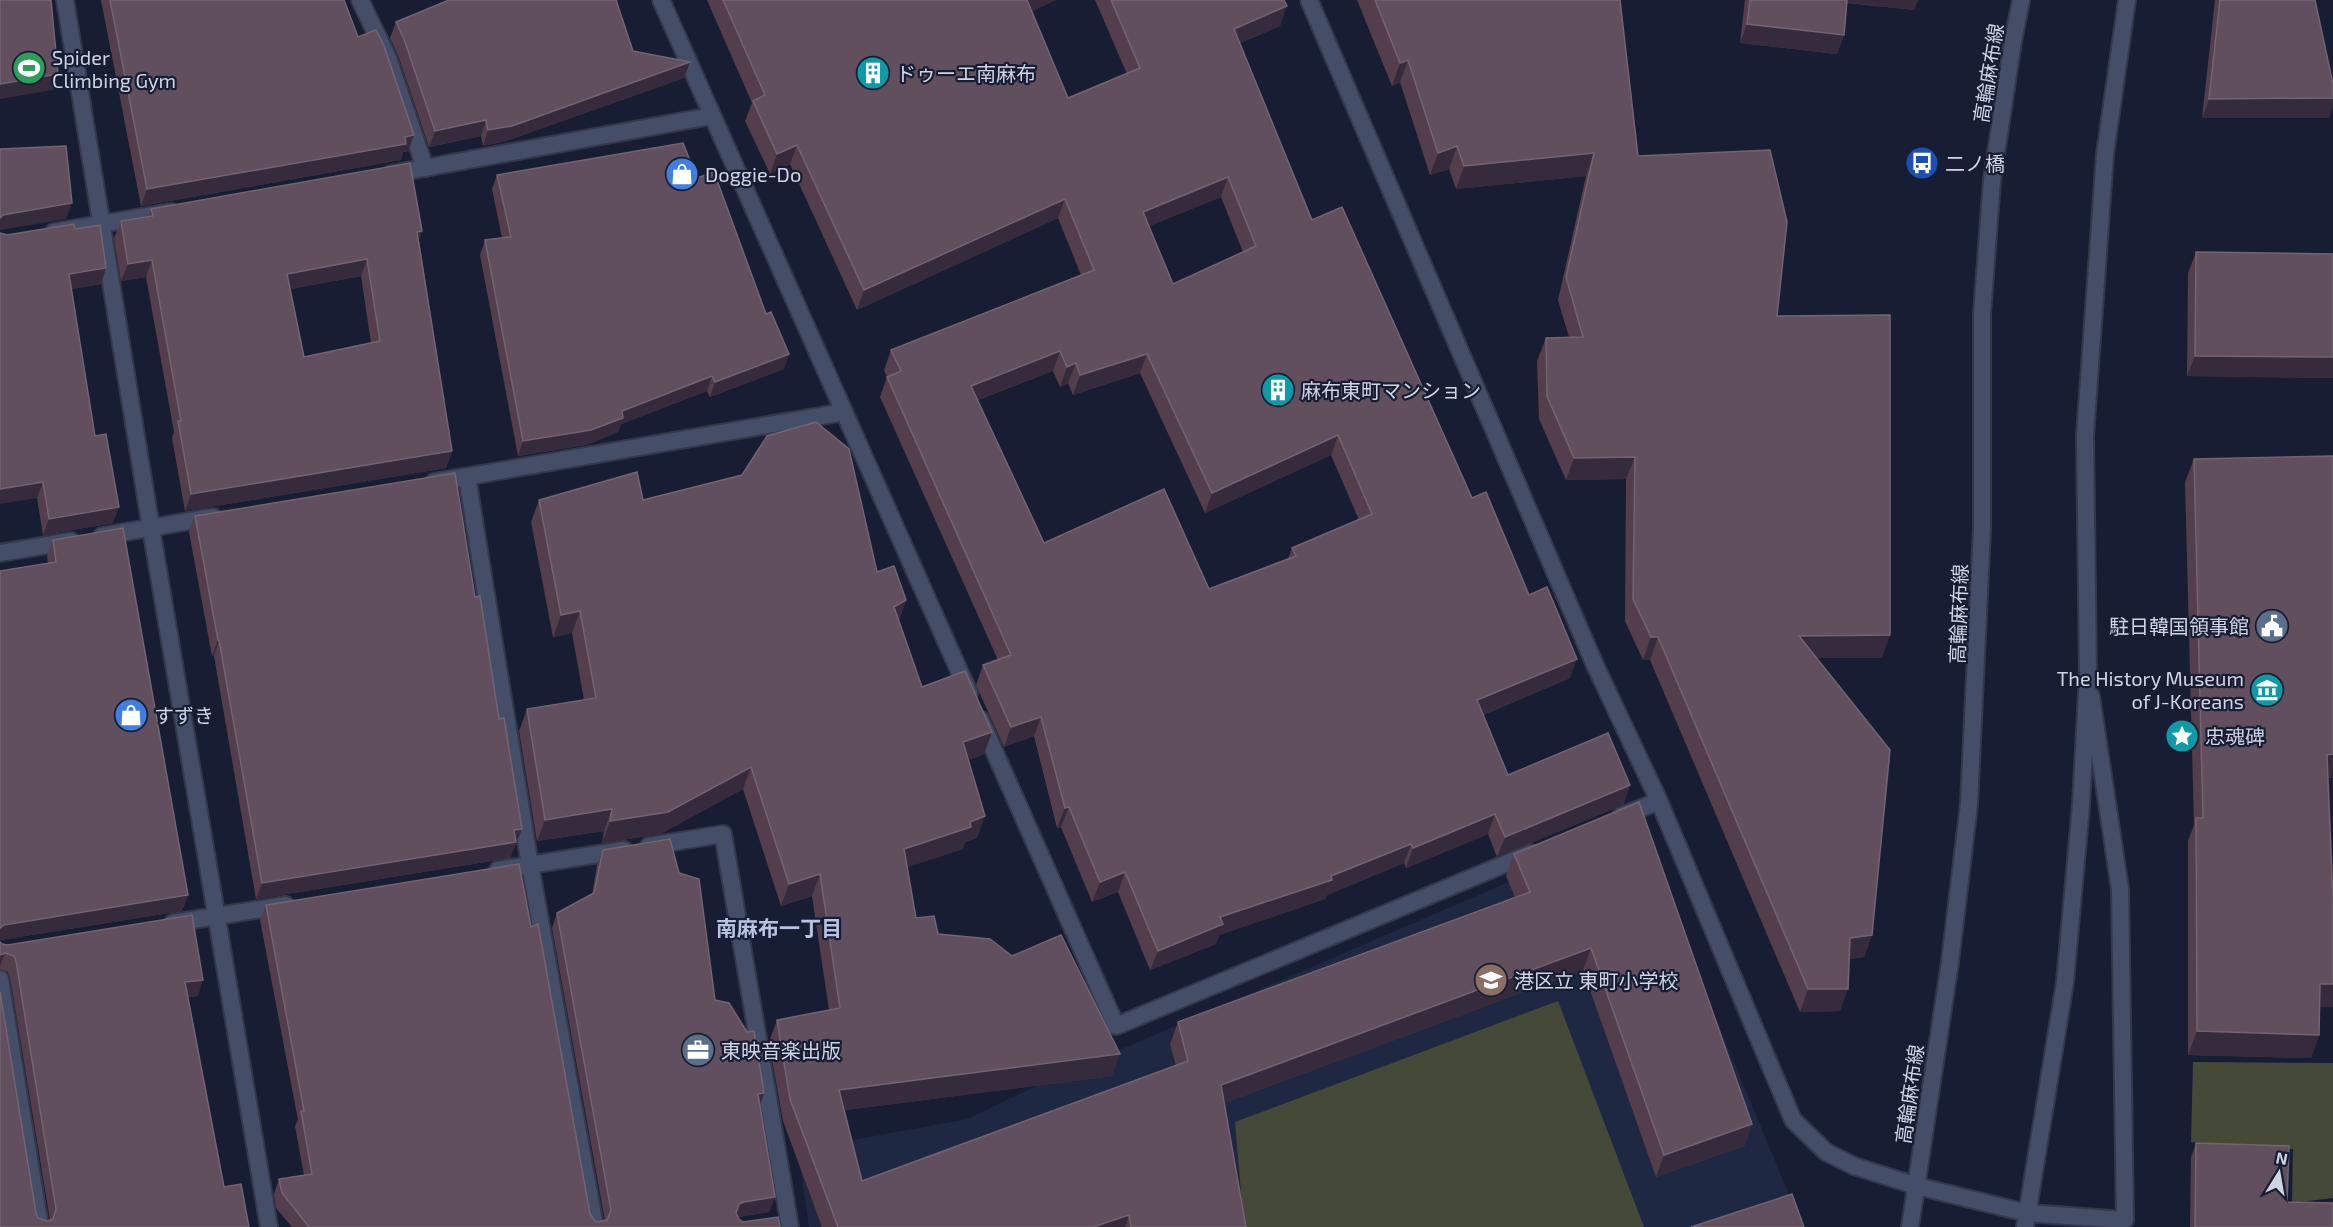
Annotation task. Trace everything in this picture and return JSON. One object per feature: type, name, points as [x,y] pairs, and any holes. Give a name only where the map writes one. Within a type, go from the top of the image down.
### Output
[{"type":"street","points":[[65,0],[269,1227]]},
{"type":"street","points":[[360,0],[388,58],[425,168]]},
{"type":"street","points":[[661,0],[1116,1026],[1550,845]]},
{"type":"street","points":[[1309,0],[1590,654],[1659,801],[1793,1120],[1826,1152],[1854,1166],[1917,1186],[2026,1220],[2125,1224],[2120,889],[2088,674]]},
{"type":"street","name":"高輪麻布線","points":[[1910,1227],[1950,962],[1969,804],[1982,529],[1982,314],[1992,180],[2021,0]]},
{"type":"street","points":[[2026,1220],[2065,982],[2081,805],[2088,674],[2086,425],[2105,154],[2127,0]]},
{"type":"street","points":[[379,176],[711,116]]},
{"type":"street","points":[[34,235],[182,210]]},
{"type":"street","points":[[420,484],[844,412]]},
{"type":"street","points":[[467,477],[530,865],[595,1227]]},
{"type":"street","points":[[0,553],[233,514]]},
{"type":"street","points":[[1605,822],[1659,801]]},
{"type":"street","points":[[484,872],[723,834],[790,1223],[770,1222]]},
{"type":"street","points":[[160,925],[299,903]]},
{"type":"street","points":[[0,979],[40,1227]]},
{"type":"shaded area","name":"港区立 東町小学校","points":[[1639,833],[1792,1202],[1720,1227],[809,1227],[798,1150],[968,1119],[1034,1087],[1532,872]]},
{"type":"green space","points":[[1558,1001],[1644,1227],[1244,1227],[1235,1122]]},
{"type":"green space","points":[[2193,1062],[2333,1063],[2333,1198],[2292,1203],[2293,1149],[2191,1142]]},
{"type":"building","points":[[0,0],[51,0],[58,74],[0,84]]},
{"type":"building","points":[[110,0],[344,0],[358,37],[376,30],[384,46],[414,135],[405,137],[406,144],[147,189]]},
{"type":"building","points":[[449,0],[616,0],[633,51],[690,62],[512,126],[488,130],[486,120],[435,131],[404,39],[396,22]]},
{"type":"building","points":[[723,0],[1027,0],[1068,98],[1140,68],[1111,0],[1284,0],[1287,6],[1234,29],[1312,220],[1342,207],[1472,498],[1486,492],[1529,595],[1547,587],[1577,659],[1477,700],[1508,775],[1608,733],[1630,785],[1505,837],[1495,814],[1413,848],[1411,844],[1331,876],[1332,880],[1220,917],[1223,924],[1158,951],[1125,872],[1100,882],[1069,807],[1065,808],[1041,717],[1011,727],[983,665],[1011,655],[887,377],[901,371],[891,350],[1094,270],[1065,199],[864,290],[797,145],[777,154],[753,101],[765,95]],"holes":[[[1228,177],[1256,246],[1173,284],[1143,212]],[[1060,351],[1067,367],[1076,363],[1080,375],[1147,354],[1212,493],[1338,435],[1372,514],[1292,548],[1296,556],[1209,589],[1164,489],[1044,543],[971,386]]]},
{"type":"building","points":[[1375,0],[1620,0],[1638,156],[1770,150],[1787,222],[1777,316],[1890,315],[1890,635],[1799,636],[1890,750],[1872,935],[1850,938],[1848,989],[1808,989],[1658,637],[1651,637],[1633,599],[1635,457],[1574,458],[1547,396],[1546,338],[1583,337],[1566,277],[1594,153],[1464,166],[1457,146],[1438,153],[1408,60],[1400,63]]},
{"type":"building","points":[[1750,0],[1847,0],[1844,35],[1747,24]]},
{"type":"building","points":[[2220,0],[2315,0],[2333,84],[2333,98],[2209,99]]},
{"type":"building","points":[[683,143],[697,178],[714,172],[766,314],[771,312],[789,354],[715,382],[712,376],[622,411],[623,418],[591,430],[523,441],[485,240],[511,237],[497,175]]},
{"type":"building","points":[[66,146],[72,203],[3,215],[0,218],[0,149]]},
{"type":"building","points":[[410,163],[422,231],[417,232],[452,451],[191,494],[178,421],[181,421],[152,260],[128,264],[121,221],[153,216],[151,209]],"holes":[[[367,259],[380,341],[304,357],[287,274]]]},
{"type":"building","points":[[74,224],[75,229],[100,225],[106,268],[69,274],[95,436],[106,434],[119,507],[49,519],[43,482],[0,489],[0,233],[7,235]]},
{"type":"building","points":[[2196,252],[2333,254],[2333,357],[2195,356]]},
{"type":"building","points":[[816,422],[849,449],[877,572],[894,566],[906,600],[894,607],[922,687],[965,671],[992,732],[963,742],[985,816],[970,822],[971,827],[904,849],[916,918],[934,916],[938,934],[990,939],[1012,956],[1061,935],[1120,1054],[839,1090],[862,1181],[1188,1061],[1178,1022],[1530,892],[1514,854],[1639,802],[1752,1124],[1664,1155],[1591,948],[1221,1085],[1246,1227],[1131,1227],[1129,1215],[1093,1227],[838,1227],[790,1099],[777,1020],[840,1008],[820,874],[789,884],[751,767],[668,812],[610,821],[612,809],[545,820],[527,709],[596,698],[580,611],[561,615],[539,500],[637,472],[643,500],[742,475],[767,436]]},
{"type":"building","points":[[2333,456],[2333,754],[2327,755],[2333,899],[2333,984],[2320,984],[2319,1035],[2197,1031],[2196,818],[2203,818],[2194,459]]},
{"type":"building","points":[[455,473],[475,597],[480,596],[499,719],[504,718],[522,829],[514,830],[516,842],[262,883],[195,516]]},
{"type":"building","points":[[123,528],[188,895],[4,925],[0,928],[0,571],[56,562],[53,540]]},
{"type":"building","points":[[670,839],[679,873],[699,879],[715,1000],[729,1003],[747,1032],[754,1031],[764,1093],[758,1094],[775,1197],[739,1204],[736,1213],[743,1222],[778,1217],[780,1227],[309,1227],[282,1193],[279,1179],[312,1174],[301,1111],[304,1111],[266,905],[519,864],[531,927],[538,924],[590,1214],[596,1222],[607,1220],[611,1210],[557,913],[594,893],[603,850]]},
{"type":"building","points":[[192,915],[203,980],[185,982],[224,1187],[241,1184],[249,1227],[0,1227],[0,992],[36,1213],[38,1218],[47,1221],[53,1219],[56,1209],[16,961],[14,956],[5,953],[0,955],[0,942],[8,945]]},
{"type":"building","points":[[2196,1143],[2289,1146],[2287,1202],[2333,1203],[2333,1227],[2195,1227]]},
{"type":"building","points":[[1792,1194],[1804,1227],[1691,1227]]},
{"type":"place","name":"Spider Climbing Gym","points":[[29,68]]},
{"type":"place","name":"ドゥーエ南麻布","points":[[873,73]]},
{"type":"place","name":"二ノ橋","points":[[1922,163]]},
{"type":"place","name":"Doggie-Do","points":[[682,174]]},
{"type":"place","name":"麻布東町マンション","points":[[1278,390]]},
{"type":"place","name":"駐日韓国領事館","points":[[2272,626]]},
{"type":"place","name":"The History Museum of J-Koreans","points":[[2267,690]]},
{"type":"place","name":"すずき","points":[[131,715]]},
{"type":"place","name":"忠魂碑","points":[[2182,736]]},
{"type":"place","name":"港区立 東町小学校","points":[[1491,980]]},
{"type":"place","name":"東映音楽出版","points":[[698,1050]]},
{"type":"district","name":"南麻布一丁目","points":[[779,927]]}]
